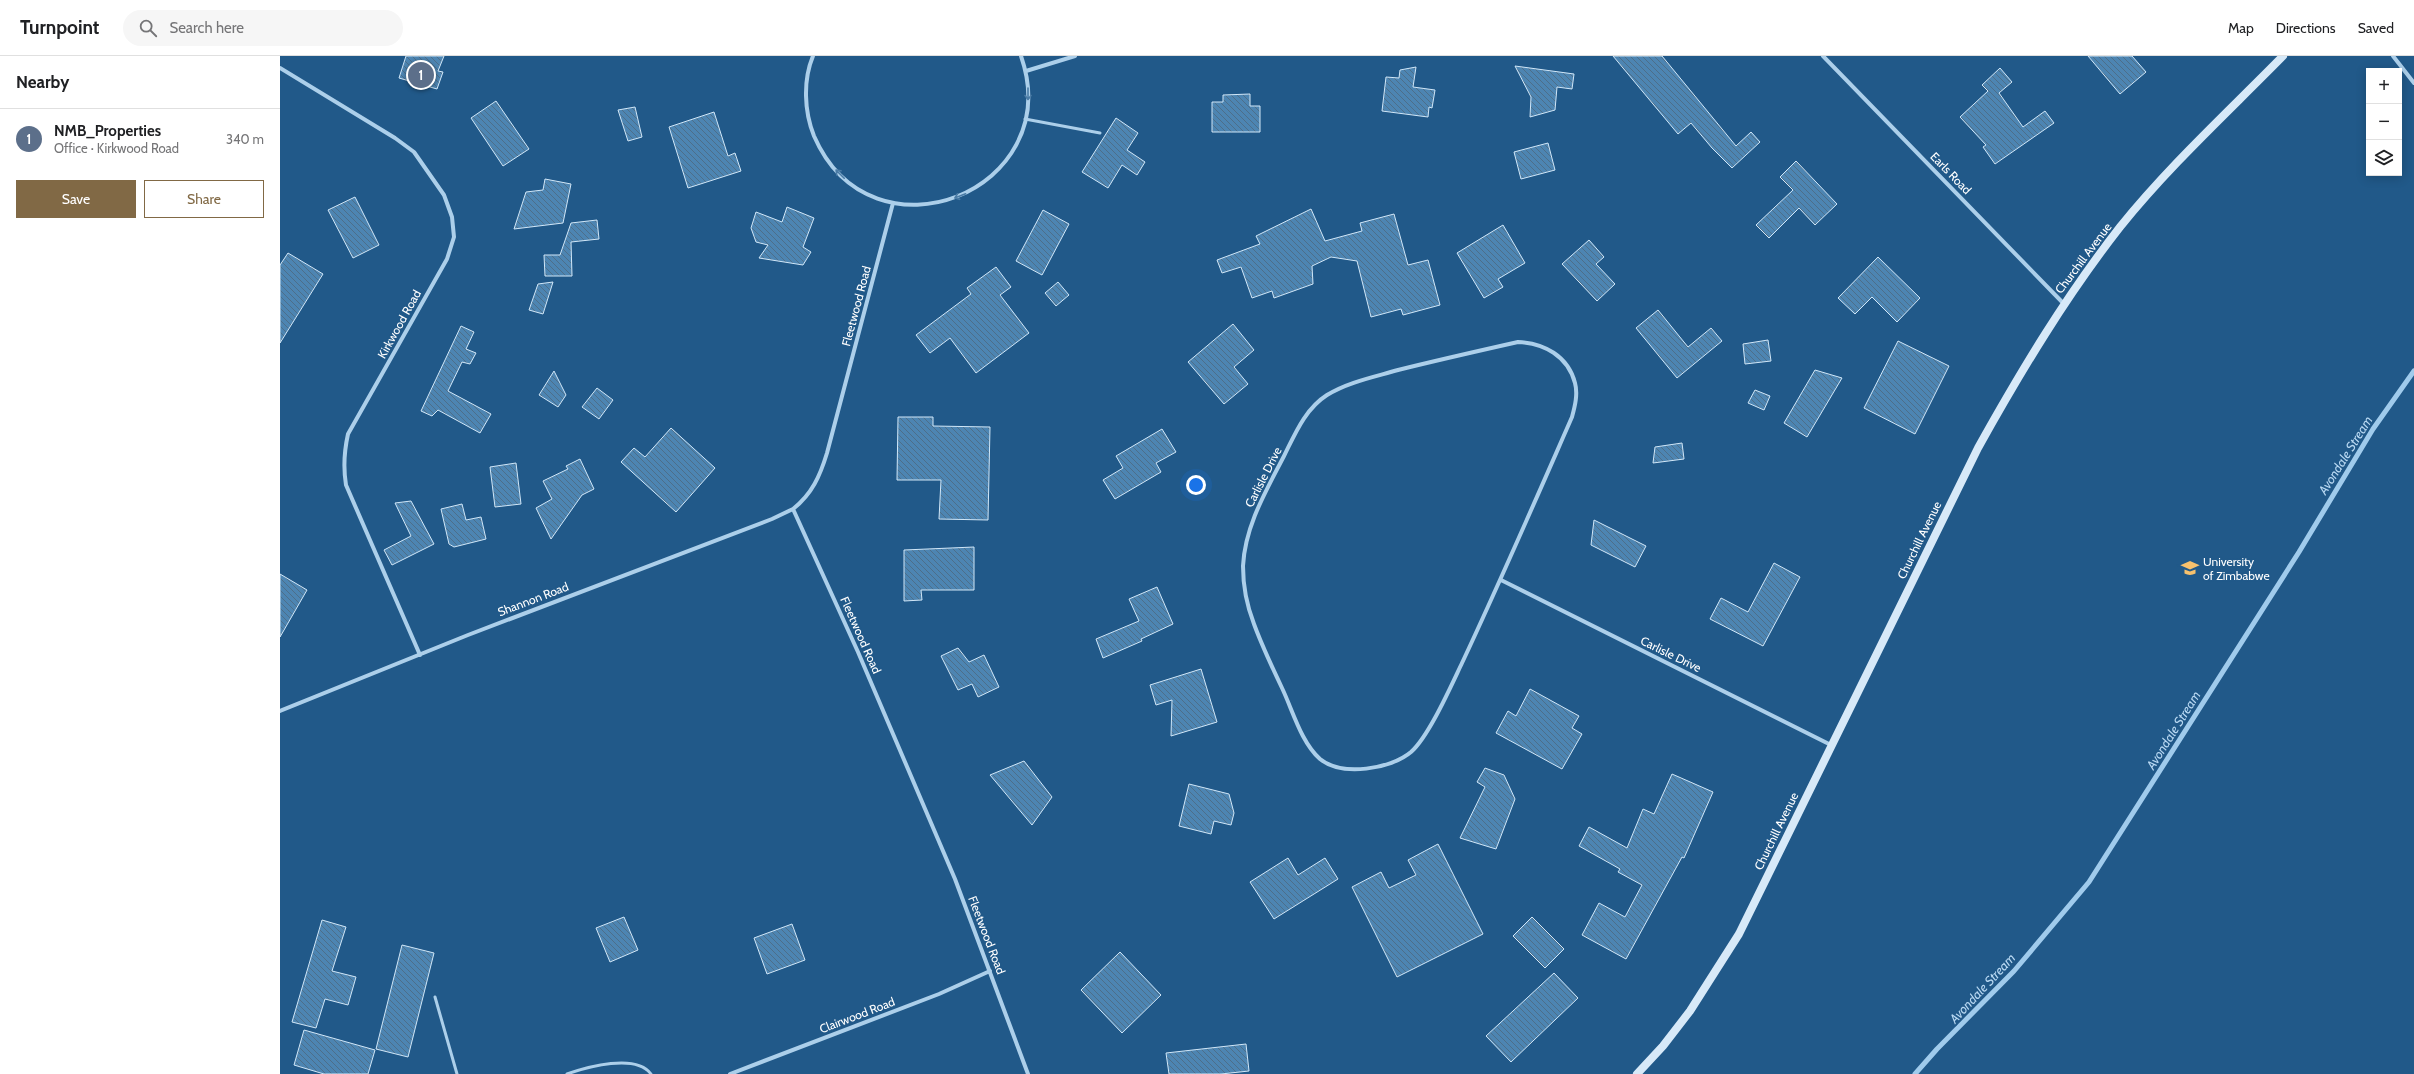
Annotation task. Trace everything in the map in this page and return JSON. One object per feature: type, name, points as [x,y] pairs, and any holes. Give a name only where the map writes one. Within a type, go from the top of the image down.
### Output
[{"type":"main road","name":"Churchill Avenue","points":[[1637,1074],[1663,1046],[1690,1011],[1739,934],[1978,448],[2010,390],[2064,304],[2131,215],[2283,56]]},
{"type":"street","points":[[813,56],[809,65],[805,95],[810,125],[821,152],[840,175],[864,193],[893,203],[917,205],[942,202],[966,194],[981,184],[1004,163],[1017,142],[1026,118],[1028,94],[1026,70],[1021,56]]},
{"type":"street","points":[[1026,70],[1075,56]]},
{"type":"street","name":"Earls Road","points":[[1823,56],[2064,304]]},
{"type":"street","points":[[2392,56],[2414,83]]},
{"type":"street","name":"Kirkwood Road","points":[[280,68],[395,138],[414,152],[444,195],[452,217],[454,237],[447,259],[348,434],[343,467],[346,485],[420,655]]},
{"type":"street","name":"Fleetwood Road","points":[[893,203],[820,476],[807,498],[793,509],[858,652],[955,879],[1028,1074]]},
{"type":"street","name":"Carlisle Drive","points":[[1518,342],[1534,343],[1549,349],[1560,358],[1575,383],[1576,399],[1572,417],[1501,580],[1453,680],[1422,738],[1413,750],[1400,760],[1358,768],[1335,767],[1323,761],[1306,740],[1254,624],[1244,586],[1243,564],[1246,543],[1256,510],[1302,422],[1313,406],[1325,396],[1341,388],[1369,378],[1426,363],[1518,342]]},
{"type":"street","name":"Shannon Road","points":[[280,711],[420,655],[772,519],[793,509]]},
{"type":"street","name":"Carlisle Drive","points":[[1501,580],[1832,745]]},
{"type":"street","name":"Clairwood Road","points":[[730,1074],[939,994],[990,971]]},
{"type":"lane","points":[[1026,118],[1100,133]]},
{"type":"lane","points":[[436,997],[457,1074]]},
{"type":"lane","points":[[566,1074],[619,1062],[636,1063],[651,1074]]},
{"type":"building","points":[[406,56],[444,56],[438,71],[443,72],[437,89],[399,78]]},
{"type":"building","points":[[1613,56],[1662,56],[1736,146],[1751,132],[1760,142],[1732,168],[1712,148],[1691,123],[1678,134]]},
{"type":"building","points":[[2088,56],[2132,56],[2146,72],[2120,94]]},
{"type":"building","points":[[1515,66],[1574,74],[1572,89],[1557,87],[1555,110],[1530,117],[1531,97]]},
{"type":"building","points":[[1416,67],[1413,87],[1435,90],[1432,108],[1429,107],[1428,117],[1382,111],[1386,77],[1399,78],[1400,70]]},
{"type":"building","points":[[2000,68],[2012,82],[1999,93],[2023,127],[2045,111],[2054,123],[1995,164],[1983,147],[1986,145],[1960,117],[1988,91],[1982,85]]},
{"type":"building","points":[[1250,94],[1250,106],[1260,106],[1260,132],[1212,132],[1212,102],[1223,102],[1223,95]]},
{"type":"building","points":[[496,101],[529,149],[503,166],[471,118]]},
{"type":"building","points":[[635,107],[642,137],[628,141],[618,110]]},
{"type":"building","points":[[714,112],[728,156],[735,153],[741,171],[688,188],[669,127]]},
{"type":"building","points":[[1116,118],[1138,133],[1127,150],[1145,162],[1137,175],[1122,165],[1108,188],[1082,172]]},
{"type":"building","points":[[1548,143],[1555,170],[1521,179],[1514,152]]},
{"type":"building","points":[[1796,161],[1837,204],[1815,225],[1799,208],[1769,238],[1756,225],[1793,190],[1780,177]]},
{"type":"building","points":[[545,179],[571,184],[563,223],[514,229],[526,192],[543,190]]},
{"type":"building","points":[[355,197],[379,245],[353,258],[328,210]]},
{"type":"building","points":[[787,207],[814,218],[803,247],[811,252],[803,265],[759,258],[768,245],[756,242],[751,228],[756,212],[782,222]]},
{"type":"building","points":[[1311,209],[1325,241],[1362,231],[1360,223],[1394,214],[1408,265],[1428,260],[1440,305],[1403,315],[1401,309],[1371,317],[1357,261],[1331,257],[1312,266],[1313,284],[1274,298],[1272,291],[1252,298],[1241,267],[1222,273],[1217,260],[1260,244],[1256,236]]},
{"type":"building","points":[[1043,210],[1069,224],[1042,275],[1016,261]]},
{"type":"building","points":[[597,220],[599,239],[571,242],[572,276],[545,276],[544,255],[560,255],[571,223]]},
{"type":"building","points":[[1503,225],[1525,263],[1498,279],[1503,287],[1484,298],[1457,253]]},
{"type":"building","points":[[1589,240],[1604,257],[1596,264],[1615,284],[1597,301],[1562,264]]},
{"type":"building","points":[[288,253],[323,274],[280,343],[280,265]]},
{"type":"building","points":[[1878,257],[1920,298],[1897,322],[1872,297],[1855,314],[1838,298]]},
{"type":"building","points":[[996,267],[1011,287],[1000,295],[1029,333],[976,373],[950,338],[930,353],[916,335],[971,294],[967,288]]},
{"type":"building","points":[[553,282],[543,314],[529,310],[538,284]]},
{"type":"building","points":[[1058,282],[1069,295],[1056,306],[1045,293]]},
{"type":"building","points":[[1658,310],[1688,347],[1711,328],[1722,341],[1677,378],[1636,328]]},
{"type":"building","points":[[1233,324],[1254,350],[1234,367],[1248,384],[1224,404],[1188,362]]},
{"type":"building","points":[[461,326],[474,332],[466,349],[476,353],[470,364],[462,362],[448,391],[491,414],[480,433],[438,410],[432,416],[421,411]]},
{"type":"building","points":[[1768,340],[1771,361],[1745,364],[1743,344]]},
{"type":"building","points":[[1898,341],[1949,366],[1915,434],[1864,408]]},
{"type":"building","points":[[1815,370],[1842,378],[1807,437],[1784,423]]},
{"type":"building","points":[[554,371],[566,395],[558,407],[539,395]]},
{"type":"building","points":[[597,388],[613,400],[599,419],[582,407]]},
{"type":"building","points":[[1755,390],[1770,396],[1764,410],[1748,403]]},
{"type":"building","points":[[898,417],[933,417],[933,426],[990,427],[988,520],[939,519],[941,480],[897,480]]},
{"type":"building","points":[[671,428],[715,468],[676,512],[621,462],[634,448],[645,457]]},
{"type":"building","points":[[1162,429],[1176,452],[1156,463],[1161,472],[1115,499],[1103,480],[1123,468],[1116,456]]},
{"type":"building","points":[[1682,443],[1684,459],[1653,463],[1655,447]]},
{"type":"building","points":[[580,459],[594,489],[582,495],[551,539],[536,508],[552,499],[543,481],[568,469],[566,466]]},
{"type":"building","points":[[516,463],[521,504],[495,507],[490,467]]},
{"type":"building","points":[[411,501],[434,544],[392,565],[384,550],[411,536],[395,503]]},
{"type":"building","points":[[462,504],[466,520],[481,517],[486,539],[454,547],[449,544],[441,509]]},
{"type":"building","points":[[1594,520],[1646,546],[1635,567],[1591,545]]},
{"type":"building","points":[[974,547],[974,590],[921,590],[922,600],[904,601],[904,550]]},
{"type":"building","points":[[1774,563],[1800,577],[1763,646],[1710,619],[1721,598],[1748,612]]},
{"type":"building","points":[[280,574],[307,590],[280,637]]},
{"type":"building","points":[[1157,587],[1173,624],[1141,639],[1142,641],[1103,658],[1096,639],[1139,621],[1129,599]]},
{"type":"building","points":[[958,648],[969,662],[984,655],[999,687],[978,697],[972,684],[958,690],[941,656]]},
{"type":"building","points":[[1201,669],[1217,722],[1171,736],[1172,700],[1156,705],[1150,685]]},
{"type":"building","points":[[1530,689],[1579,716],[1572,728],[1582,734],[1562,769],[1496,733],[1508,711],[1516,716]]},
{"type":"building","points":[[1024,761],[1052,797],[1032,825],[990,775]]},
{"type":"building","points":[[1485,768],[1504,775],[1515,799],[1496,849],[1460,838],[1485,787],[1477,782]]},
{"type":"building","points":[[1672,774],[1713,792],[1684,858],[1682,857],[1626,959],[1582,935],[1599,903],[1625,917],[1642,885],[1618,872],[1620,869],[1579,846],[1589,827],[1627,848],[1643,809],[1654,814]]},
{"type":"building","points":[[1189,784],[1229,794],[1234,813],[1231,825],[1214,821],[1211,834],[1179,826]]},
{"type":"building","points":[[1438,844],[1483,934],[1397,977],[1352,887],[1381,872],[1389,888],[1416,875],[1408,860]]},
{"type":"building","points":[[1288,858],[1298,875],[1325,858],[1338,879],[1274,919],[1250,882]]},
{"type":"building","points":[[624,917],[638,950],[610,962],[596,928]]},
{"type":"building","points":[[1532,917],[1564,949],[1545,968],[1513,936]]},
{"type":"building","points":[[322,920],[346,927],[332,971],[356,977],[348,1005],[325,999],[316,1028],[292,1022]]},
{"type":"building","points":[[792,924],[805,960],[767,974],[754,938]]},
{"type":"building","points":[[402,945],[434,953],[408,1057],[376,1049]]},
{"type":"building","points":[[1120,952],[1161,995],[1122,1033],[1081,990]]},
{"type":"building","points":[[1554,973],[1578,998],[1511,1062],[1486,1036]]},
{"type":"building","points":[[304,1030],[375,1050],[368,1074],[324,1074],[294,1065]]},
{"type":"building","points":[[1246,1044],[1249,1071],[1221,1074],[1169,1074],[1166,1053]]},
{"type":"waterway","name":"Avondale Stream","points":[[1915,1074],[1937,1049],[2014,971],[2089,882],[2299,552],[2373,429],[2414,371]]},
{"type":"place","name":"NMB_Properties","points":[[421,75]]},
{"type":"place","name":"University of Zimbabwe","points":[[2190,568]]}]
